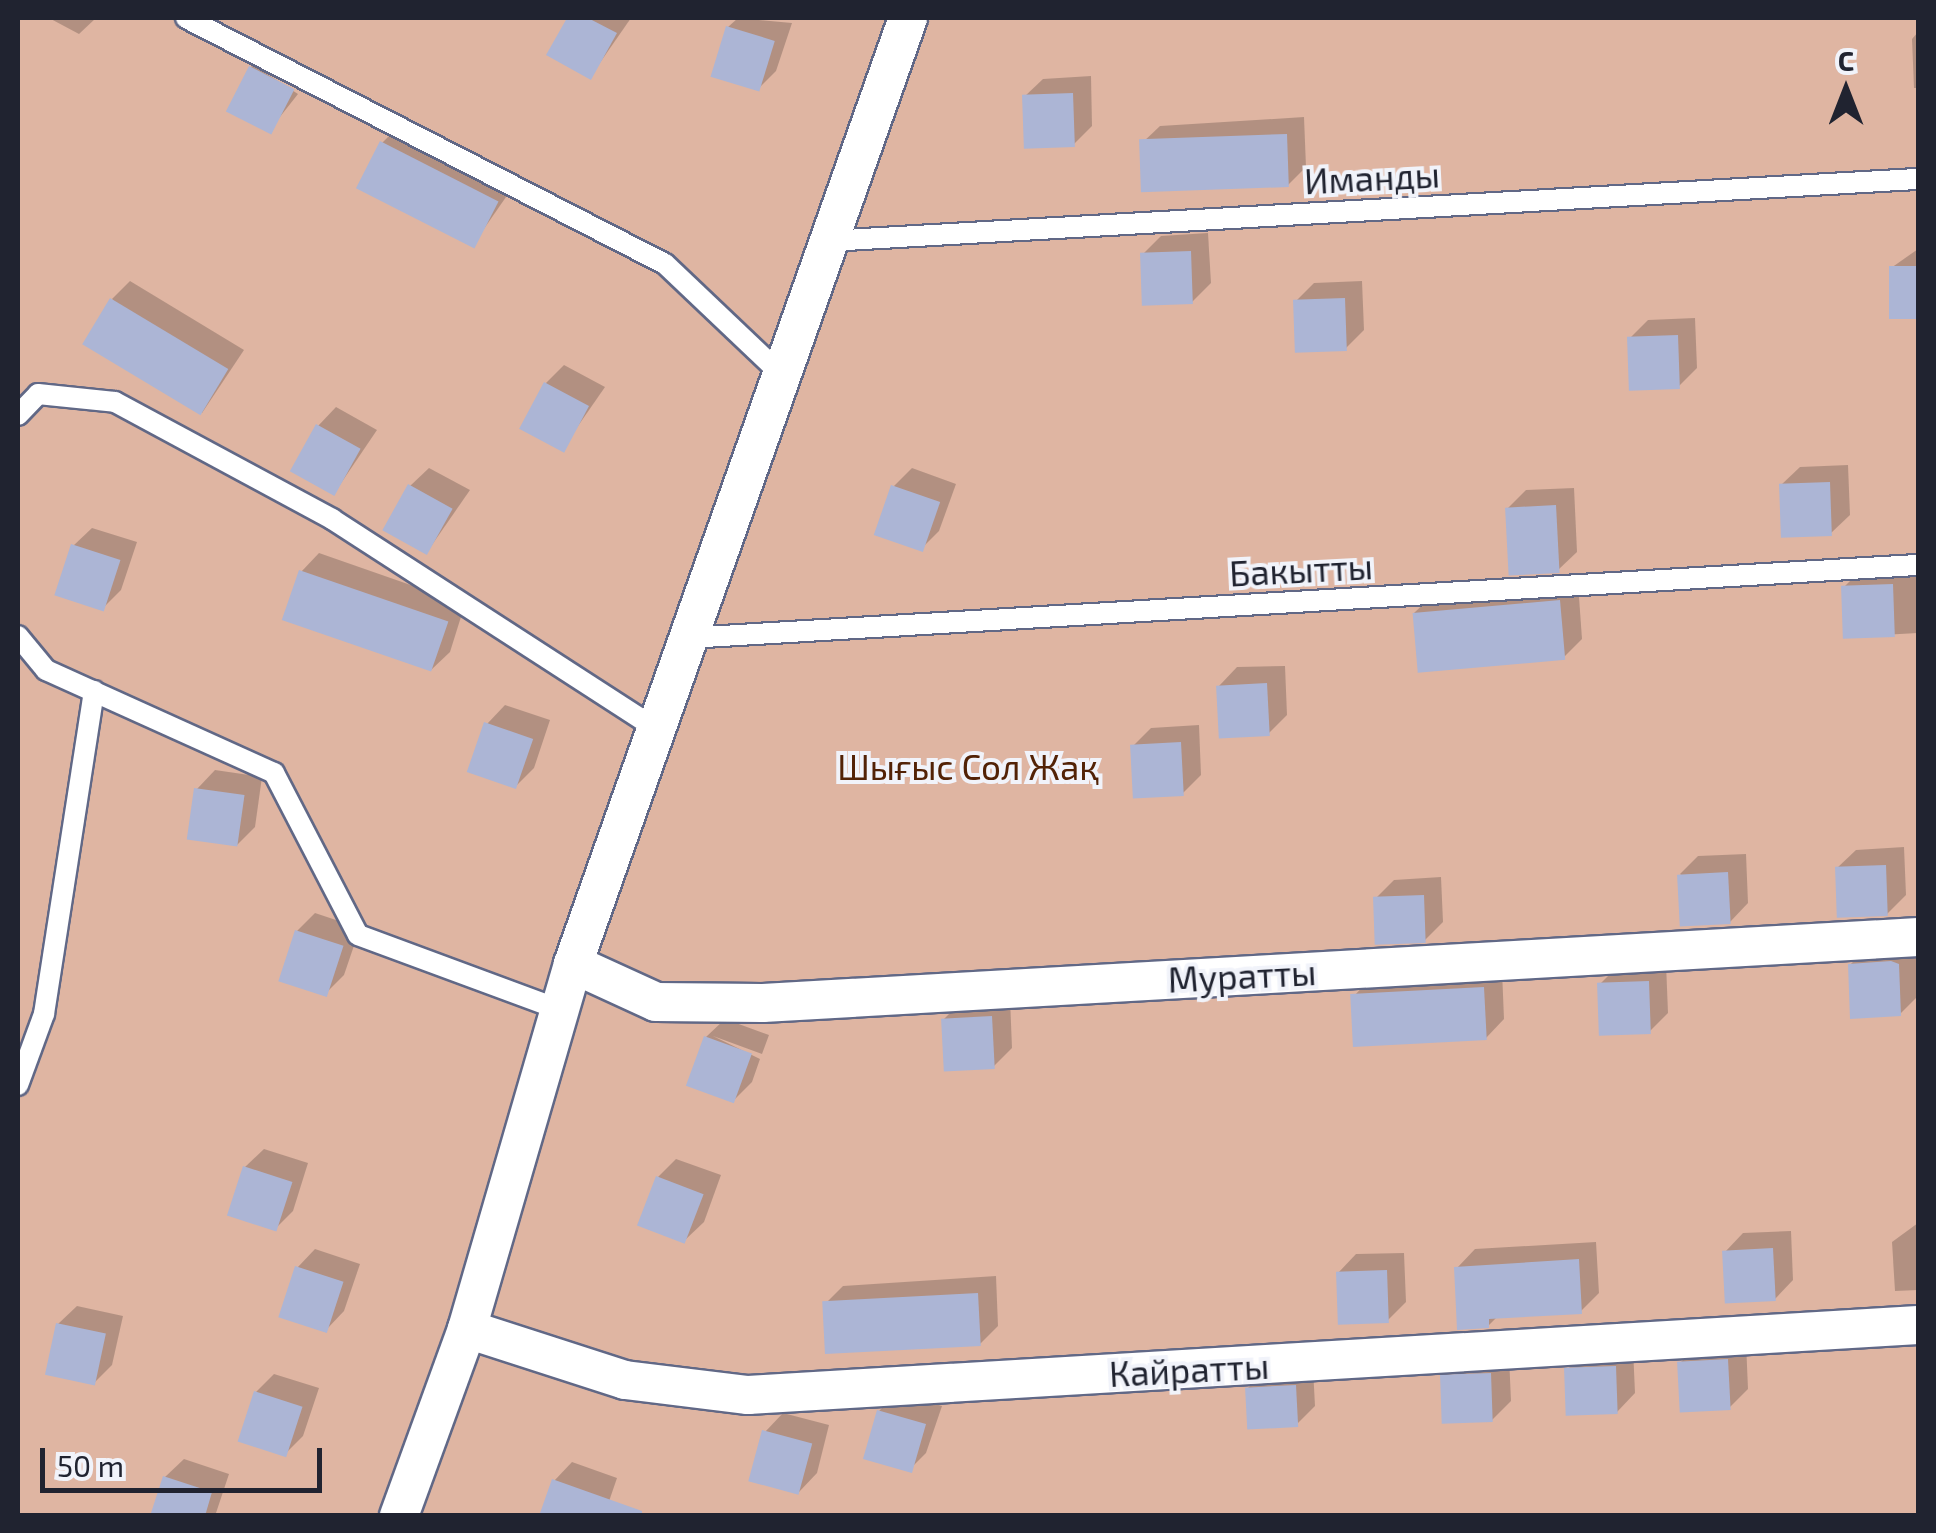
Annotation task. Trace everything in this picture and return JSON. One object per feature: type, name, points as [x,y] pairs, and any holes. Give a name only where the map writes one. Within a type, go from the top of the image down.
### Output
[{"type":"street","points":[[399,1516],[467,1330],[572,964],[908,18]]},
{"type":"street","name":"Муратты","points":[[572,964],[656,1002],[763,1003],[1918,936]]},
{"type":"street","name":"Кайратты","points":[[467,1330],[626,1380],[748,1395],[1918,1326]]},
{"type":"lane","points":[[186,18],[665,264],[781,374]]},
{"type":"lane","name":"Иманды","points":[[828,241],[1918,179]]},
{"type":"lane","points":[[18,415],[38,394],[115,402],[332,520],[656,729]]},
{"type":"lane","name":"Бакытты","points":[[688,638],[1918,566]]},
{"type":"lane","points":[[18,636],[46,670],[274,772],[358,936],[558,1009]]},
{"type":"lane","points":[[18,1085],[44,1014],[94,691]]},
{"type":"green space","name":"Шығыс Сол Жақ","points":[[18,18],[1918,18],[1918,1515],[18,1515]]},
{"type":"building","points":[[567,18],[588,18],[617,33],[591,80],[546,55]]},
{"type":"building","points":[[726,26],[775,41],[759,92],[711,77]]},
{"type":"building","points":[[249,66],[294,89],[271,135],[226,111]]},
{"type":"building","points":[[1073,93],[1075,147],[1024,149],[1022,95]]},
{"type":"building","points":[[1287,134],[1289,187],[1141,192],[1139,139]]},
{"type":"building","points":[[380,141],[499,201],[474,249],[356,188]]},
{"type":"building","points":[[1191,251],[1193,304],[1142,306],[1140,253]]},
{"type":"building","points":[[1889,266],[1918,266],[1918,319],[1889,319]]},
{"type":"building","points":[[110,298],[228,369],[200,415],[82,344]]},
{"type":"building","points":[[1345,298],[1347,351],[1295,353],[1293,300]]},
{"type":"building","points":[[1678,335],[1680,389],[1629,391],[1627,337]]},
{"type":"building","points":[[544,382],[589,406],[564,453],[519,429]]},
{"type":"building","points":[[316,424],[361,449],[334,496],[290,471]]},
{"type":"building","points":[[1830,482],[1832,536],[1781,538],[1779,484]]},
{"type":"building","points":[[408,484],[453,509],[427,555],[382,530]]},
{"type":"building","points":[[891,485],[940,502],[923,552],[874,535]]},
{"type":"building","points":[[1556,505],[1560,573],[1509,576],[1505,508]]},
{"type":"building","points":[[71,544],[120,560],[104,611],[54,595]]},
{"type":"building","points":[[299,570],[448,621],[431,672],[282,620]]},
{"type":"building","points":[[1893,584],[1895,637],[1843,639],[1841,586]]},
{"type":"building","points":[[1560,600],[1565,660],[1418,673],[1413,613]]},
{"type":"building","points":[[1267,683],[1270,736],[1219,739],[1216,686]]},
{"type":"building","points":[[484,722],[533,739],[516,789],[467,772]]},
{"type":"building","points":[[1181,742],[1184,796],[1133,799],[1130,745]]},
{"type":"building","points":[[194,788],[245,795],[237,847],[187,839]]},
{"type":"building","points":[[1886,865],[1888,916],[1837,918],[1835,867]]},
{"type":"building","points":[[1728,872],[1731,924],[1680,927],[1677,875]]},
{"type":"building","points":[[1424,895],[1426,943],[1375,945],[1373,897]]},
{"type":"building","points":[[295,930],[344,946],[327,997],[278,981]]},
{"type":"building","points":[[1848,964],[1899,964],[1901,1016],[1850,1019]]},
{"type":"building","points":[[1649,981],[1651,1034],[1599,1036],[1597,983]]},
{"type":"building","points":[[1484,987],[1487,1040],[1353,1047],[1350,994]]},
{"type":"building","points":[[992,1016],[995,1069],[944,1072],[941,1019]]},
{"type":"building","points":[[704,1036],[752,1053],[734,1103],[686,1086]]},
{"type":"building","points":[[243,1166],[292,1182],[276,1232],[227,1215]]},
{"type":"building","points":[[656,1176],[704,1194],[685,1244],[637,1225]]},
{"type":"building","points":[[1773,1248],[1776,1301],[1725,1304],[1722,1251]]},
{"type":"building","points":[[1579,1259],[1582,1314],[1489,1319],[1489,1328],[1457,1330],[1454,1267]]},
{"type":"building","points":[[295,1266],[344,1282],[327,1333],[278,1317]]},
{"type":"building","points":[[1387,1270],[1389,1323],[1338,1325],[1336,1272]]},
{"type":"building","points":[[978,1293],[981,1346],[825,1354],[822,1301]]},
{"type":"building","points":[[56,1323],[106,1334],[95,1385],[45,1375]]},
{"type":"building","points":[[1728,1359],[1731,1410],[1680,1413],[1677,1362]]},
{"type":"building","points":[[1616,1366],[1618,1414],[1566,1416],[1564,1368]]},
{"type":"building","points":[[1491,1373],[1493,1422],[1442,1424],[1440,1375]]},
{"type":"building","points":[[1296,1385],[1298,1427],[1247,1430],[1245,1388]]},
{"type":"building","points":[[254,1391],[303,1407],[286,1457],[238,1441]]},
{"type":"building","points":[[877,1410],[926,1424],[912,1473],[863,1459]]},
{"type":"building","points":[[762,1430],[812,1443],[799,1495],[748,1481]]},
{"type":"building","points":[[163,1476],[212,1492],[205,1516],[150,1516]]},
{"type":"building","points":[[552,1479],[642,1511],[642,1516],[539,1516]]}]
